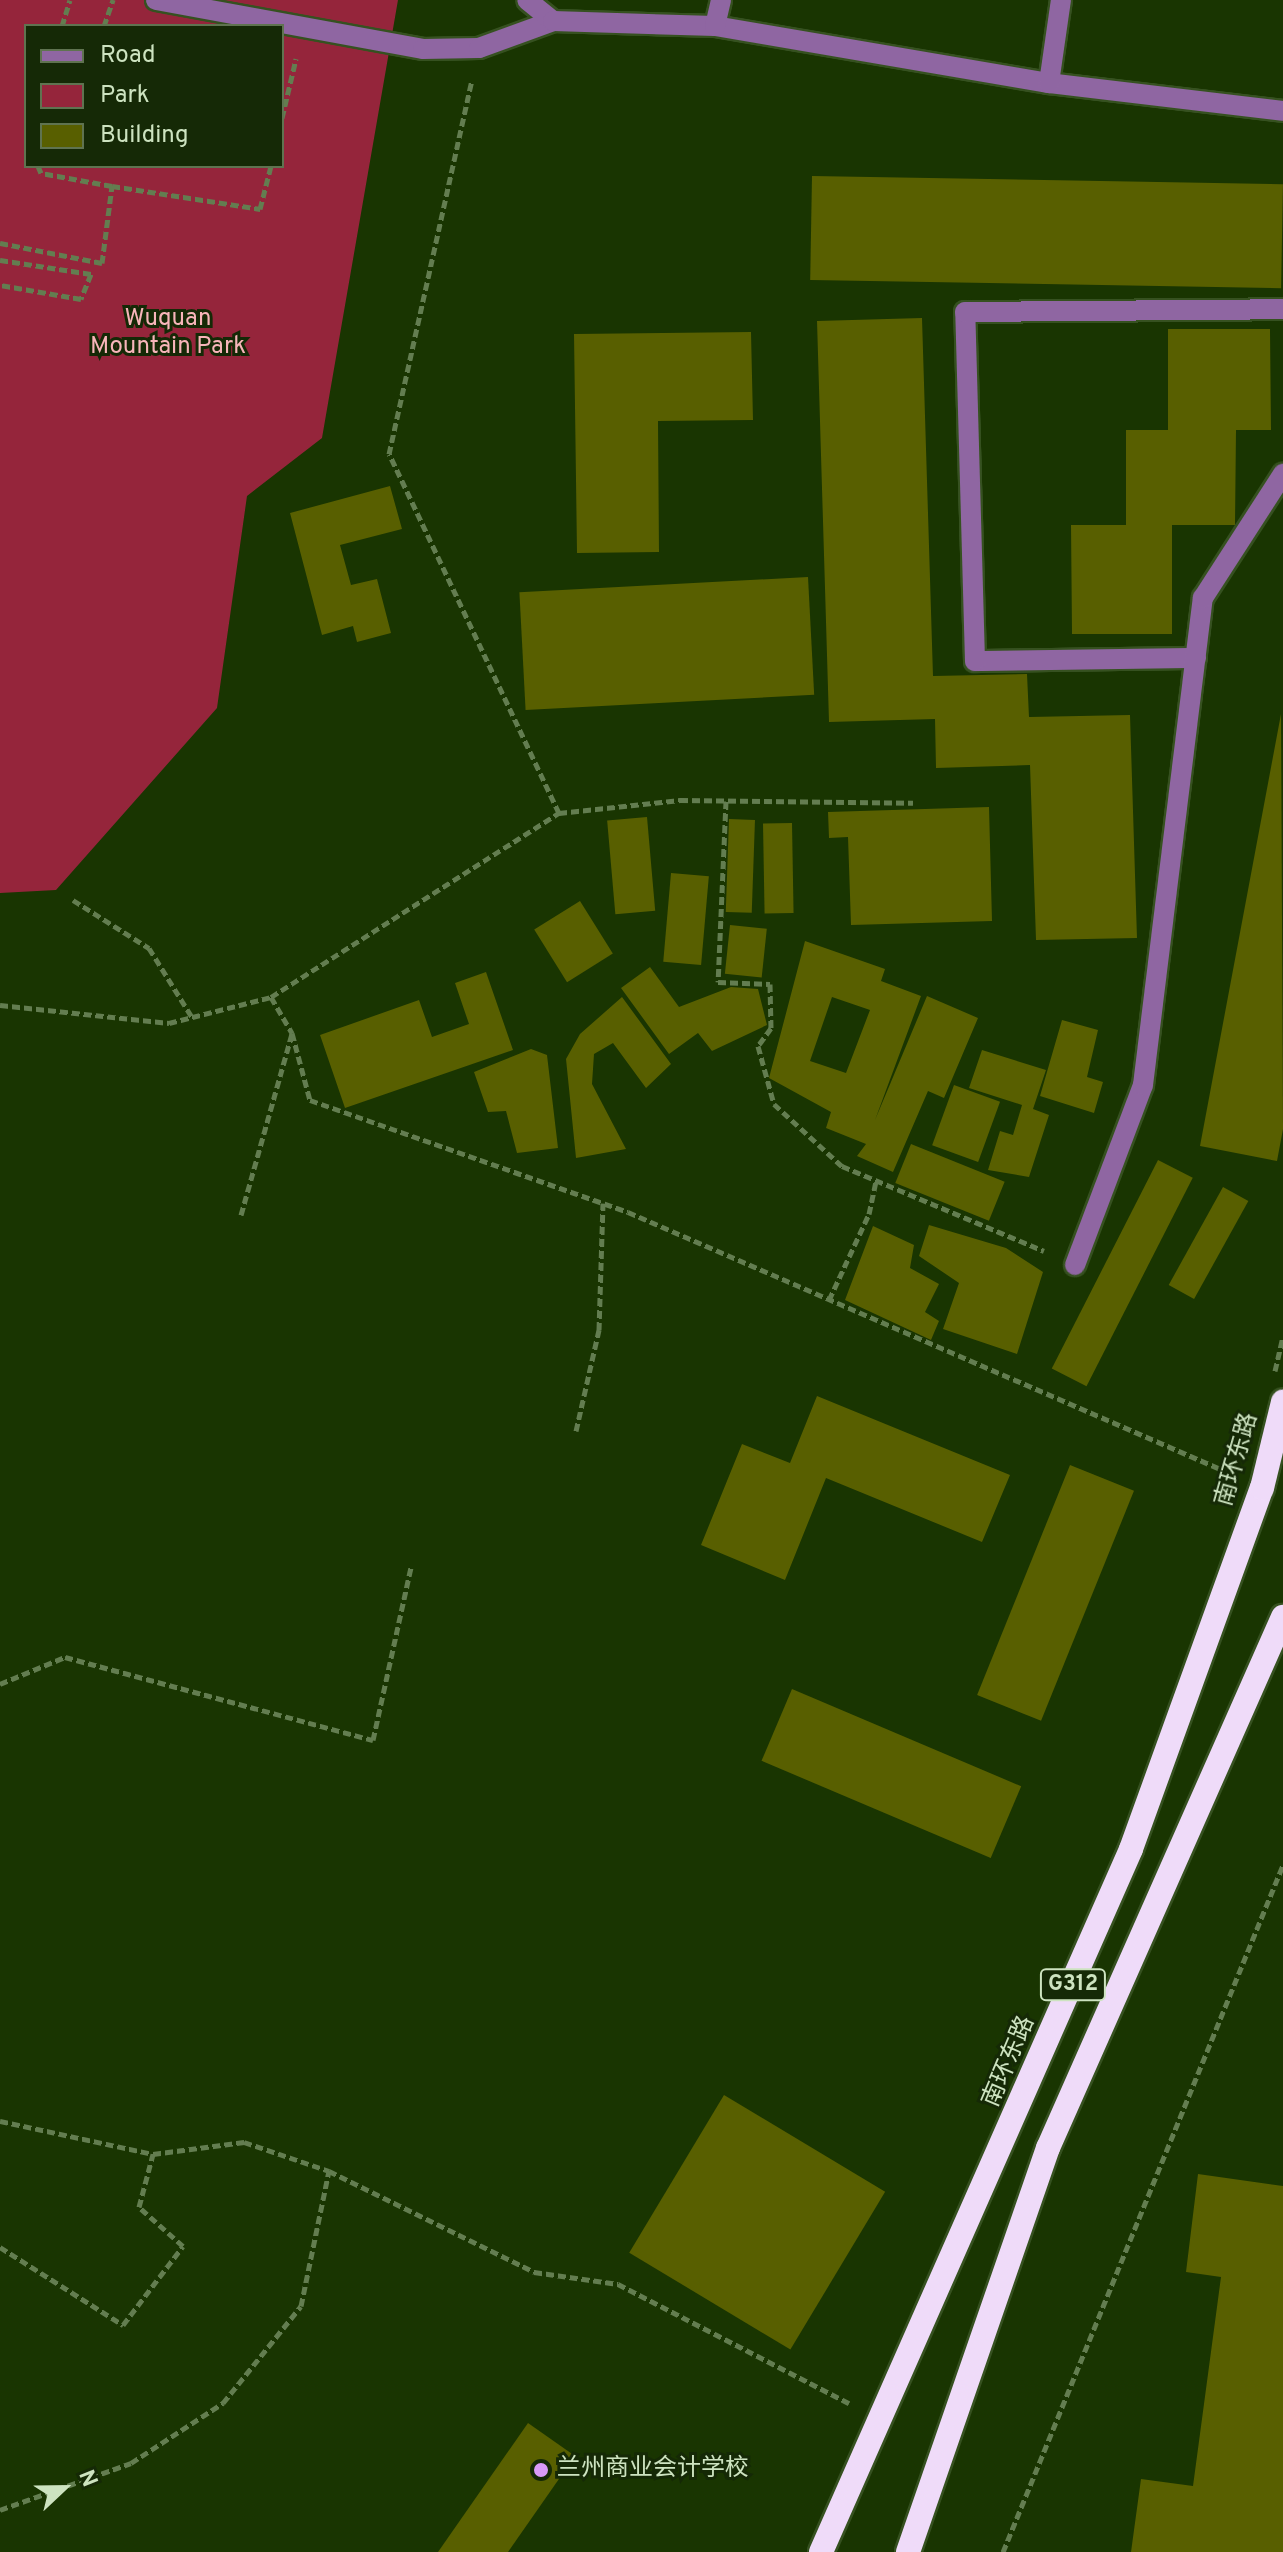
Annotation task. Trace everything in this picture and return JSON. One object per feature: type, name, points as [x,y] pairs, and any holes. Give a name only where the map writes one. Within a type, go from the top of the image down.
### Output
[{"type":"highway","name":"南环东路","points":[[821,2552],[1131,1849],[1262,1488],[1283,1402]]},
{"type":"highway","name":"G312","points":[[908,2552],[1048,2148],[1283,1617]]},
{"type":"street","points":[[156,0],[423,49],[479,48],[553,21],[715,26],[1049,83],[1283,111]]},
{"type":"street","points":[[527,0],[553,21]]},
{"type":"street","points":[[715,26],[721,0]]},
{"type":"street","points":[[1049,83],[1061,0]]},
{"type":"street","points":[[1196,658],[975,661],[965,312],[1283,309]]},
{"type":"street","points":[[1075,1265],[1143,1085],[1203,598],[1283,474]]},
{"type":"path","points":[[63,24],[70,0]]},
{"type":"path","points":[[105,24],[113,0]]},
{"type":"path","points":[[284,110],[304,27]]},
{"type":"path","points":[[479,48],[389,454],[559,813]]},
{"type":"path","points":[[39,168],[41,173]]},
{"type":"path","points":[[41,173],[47,168]]},
{"type":"path","points":[[41,173],[260,209],[270,168]]},
{"type":"path","points":[[0,243],[102,263],[112,186]]},
{"type":"path","points":[[25,264],[27,249]]},
{"type":"path","points":[[0,260],[91,274],[81,299],[0,285]]},
{"type":"path","points":[[726,801],[718,982],[770,984],[771,1028],[758,1046],[774,1104],[842,1166],[1075,1265]]},
{"type":"path","points":[[0,1005],[169,1023],[271,997],[559,813],[726,801],[913,803]]},
{"type":"path","points":[[73,900],[149,948],[192,1017]]},
{"type":"path","points":[[271,997],[292,1033],[310,1100],[603,1203],[1262,1488]]},
{"type":"path","points":[[241,1215],[292,1033]]},
{"type":"path","points":[[829,1300],[869,1214],[876,1180]]},
{"type":"path","points":[[576,1431],[599,1330],[603,1203]]},
{"type":"path","points":[[0,1684],[65,1657],[373,1740],[411,1567]]},
{"type":"path","points":[[1003,2552],[1283,1865]]},
{"type":"path","points":[[0,2121],[153,2154],[244,2142],[329,2171],[534,2272],[618,2284],[879,2417]]},
{"type":"path","points":[[0,2247],[123,2325],[183,2246],[139,2207],[153,2154]]},
{"type":"path","points":[[0,2510],[131,2463],[223,2403],[301,2306],[329,2171]]},
{"type":"green space","name":"Wuquan Mountain Park","points":[[0,0],[398,0],[322,438],[247,496],[217,708],[56,890],[0,893]]},
{"type":"building","points":[[812,176],[1283,184],[1281,288],[810,280]]},
{"type":"building","points":[[922,318],[933,676],[1027,674],[1029,717],[1130,715],[1137,938],[1036,940],[1030,765],[936,768],[935,719],[829,722],[817,321]]},
{"type":"building","points":[[1168,329],[1270,329],[1271,430],[1236,430],[1235,525],[1172,525],[1172,634],[1072,634],[1071,525],[1126,525],[1126,430],[1168,430]]},
{"type":"building","points":[[751,332],[753,420],[658,421],[659,552],[577,553],[574,334]]},
{"type":"building","points":[[390,486],[402,529],[340,545],[351,585],[377,579],[391,633],[357,642],[353,626],[322,635],[290,513]]},
{"type":"building","points":[[808,577],[814,695],[526,710],[519,592]]},
{"type":"building","points":[[1281,714],[1283,1129],[1277,1161],[1200,1146]]},
{"type":"building","points":[[989,807],[992,921],[851,925],[848,837],[829,838],[828,812]]},
{"type":"building","points":[[647,817],[655,911],[615,914],[607,820]]},
{"type":"building","points":[[729,819],[755,820],[752,913],[726,912]]},
{"type":"building","points":[[792,823],[794,913],[765,913],[763,824]]},
{"type":"building","points":[[671,873],[709,876],[701,965],[663,962]]},
{"type":"building","points":[[580,901],[613,954],[567,982],[534,930]]},
{"type":"building","points":[[730,925],[767,929],[762,978],[725,974]]},
{"type":"building","points":[[805,941],[885,969],[881,981],[921,996],[875,1120],[927,996],[978,1018],[944,1098],[928,1091],[893,1172],[857,1156],[866,1144],[826,1128],[831,1112],[769,1078]],"holes":[[[832,997],[870,1010],[846,1073],[810,1061]]]},
{"type":"building","points":[[650,967],[679,1007],[731,987],[758,989],[767,1025],[712,1051],[698,1033],[669,1054],[621,988]]},
{"type":"building","points":[[486,972],[513,1050],[345,1108],[320,1035],[419,1000],[432,1037],[469,1024],[455,983]]},
{"type":"building","points":[[622,997],[671,1064],[646,1088],[613,1043],[594,1054],[592,1084],[626,1149],[576,1158],[566,1059],[580,1034]]},
{"type":"building","points":[[1062,1020],[1098,1030],[1087,1077],[1103,1082],[1094,1113],[1040,1096]]},
{"type":"building","points":[[531,1049],[547,1055],[558,1148],[517,1153],[506,1111],[488,1112],[474,1072]]},
{"type":"building","points":[[982,1050],[1046,1070],[1033,1109],[1049,1115],[1029,1177],[988,1170],[1000,1131],[1013,1135],[1022,1105],[969,1088]]},
{"type":"building","points":[[954,1085],[1000,1102],[978,1162],[932,1145]]},
{"type":"building","points":[[911,1144],[1005,1182],[989,1221],[895,1183]]},
{"type":"building","points":[[1158,1160],[1193,1178],[1087,1386],[1052,1368]]},
{"type":"building","points":[[1223,1187],[1248,1201],[1194,1299],[1169,1285]]},
{"type":"building","points":[[929,1225],[1006,1248],[1043,1272],[1017,1354],[943,1329],[959,1283],[919,1256]]},
{"type":"building","points":[[873,1226],[914,1245],[910,1268],[939,1284],[925,1312],[939,1321],[931,1340],[845,1300]]},
{"type":"building","points":[[817,1396],[1010,1475],[982,1542],[826,1478],[785,1580],[701,1545],[742,1444],[790,1463]]},
{"type":"building","points":[[1070,1465],[1134,1491],[1041,1721],[977,1695]]},
{"type":"building","points":[[792,1689],[1021,1786],[991,1858],[762,1761]]},
{"type":"building","points":[[724,2095],[885,2192],[790,2350],[629,2253]]},
{"type":"building","points":[[1198,2174],[1283,2186],[1283,2552],[1131,2552],[1141,2479],[1193,2486],[1221,2277],[1186,2272]]},
{"type":"building","points":[[528,2423],[575,2456],[508,2552],[438,2552]]},
{"type":"place","name":"兰州商业会计学校","points":[[541,2470]]}]
